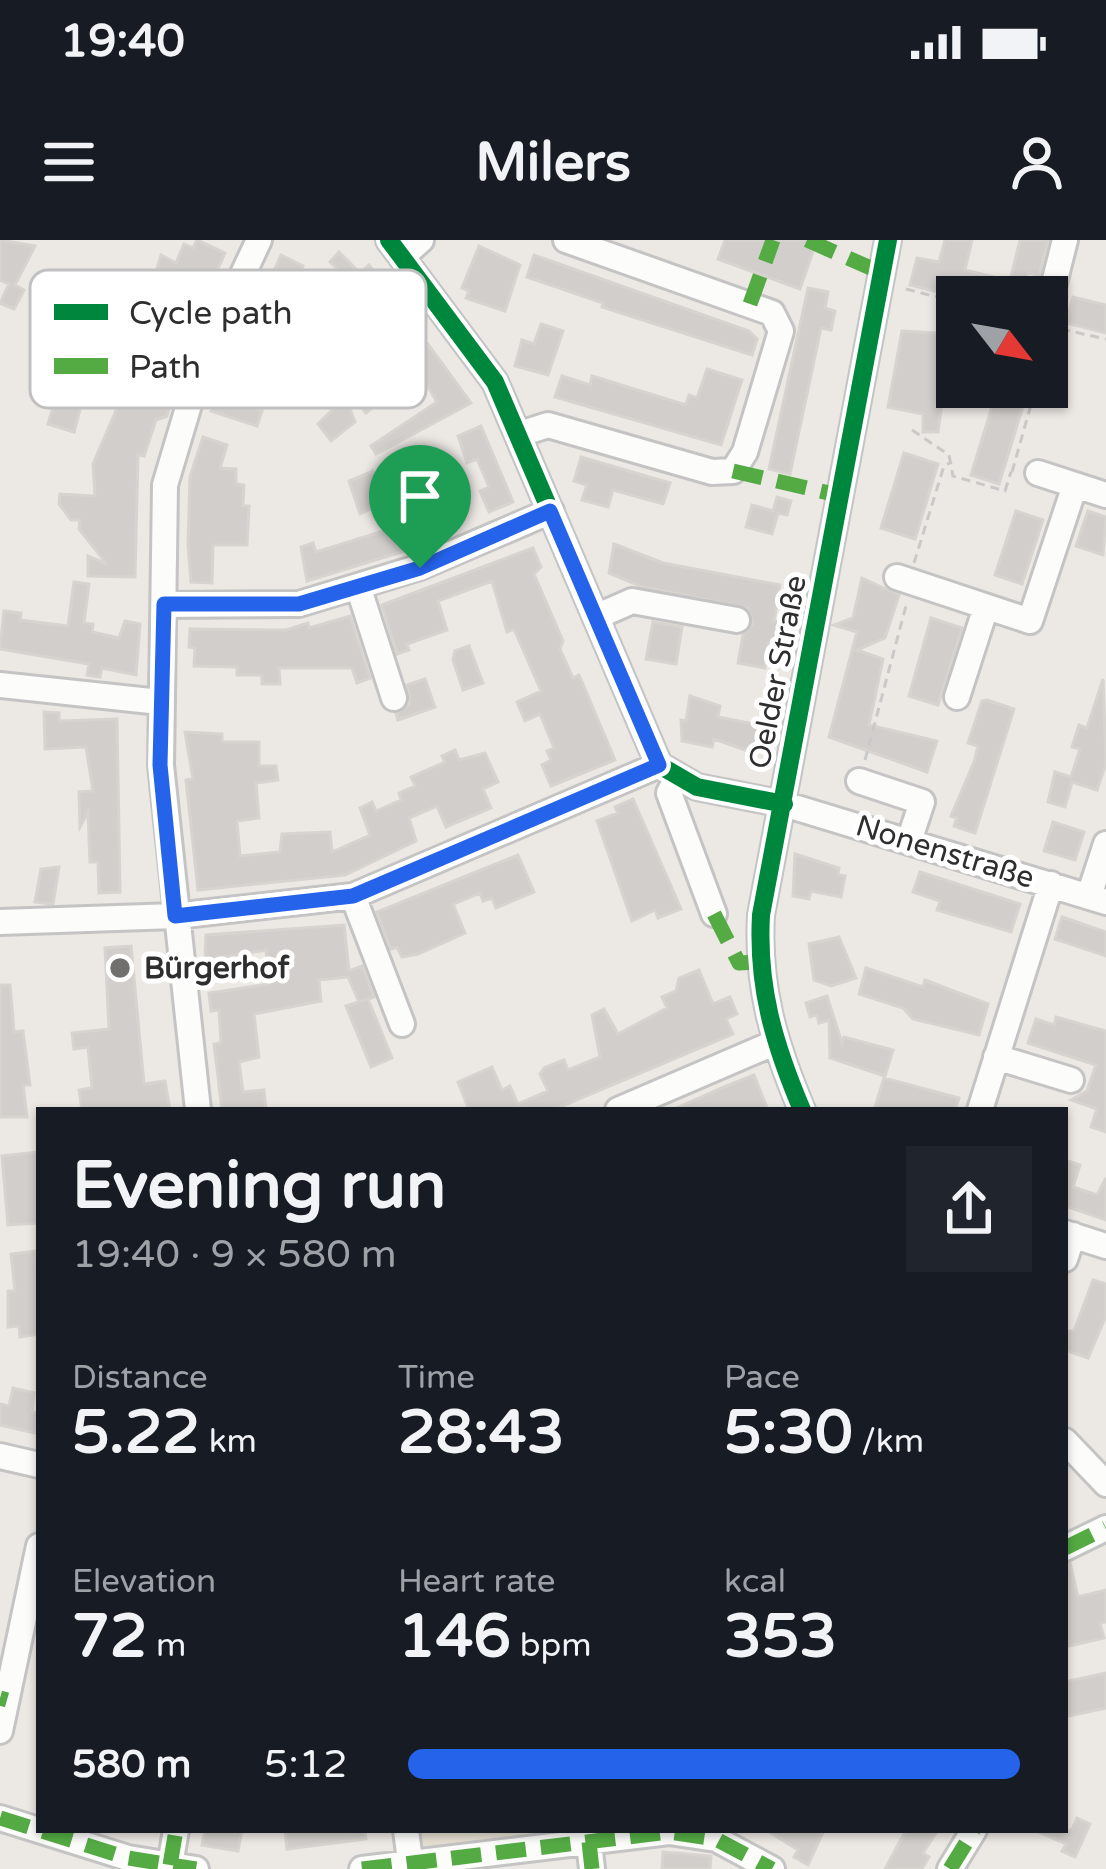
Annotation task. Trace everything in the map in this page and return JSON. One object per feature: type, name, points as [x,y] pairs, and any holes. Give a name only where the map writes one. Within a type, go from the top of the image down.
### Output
[{"type":"street","points":[[245,270],[259,240]]},
{"type":"street","points":[[520,434],[548,425],[712,472],[733,471],[745,452],[781,331],[772,313],[566,240]]},
{"type":"street","name":"Oelder Straße","points":[[801,1107],[774,1043],[758,962],[761,915],[888,240]]},
{"type":"street","points":[[1058,276],[1065,240]]},
{"type":"street","points":[[404,245],[421,270]]},
{"type":"street","points":[[426,278],[496,382],[520,434],[668,771],[669,794],[714,914]]},
{"type":"street","points":[[186,408],[167,465],[160,702],[175,916],[198,1107]]},
{"type":"street","points":[[1039,473],[1106,495]]},
{"type":"street","points":[[906,581],[1030,622],[1075,485]]},
{"type":"street","points":[[164,604],[299,604],[420,568],[550,511]]},
{"type":"street","points":[[358,586],[394,698]]},
{"type":"street","points":[[598,616],[632,601],[737,620]]},
{"type":"street","points":[[957,697],[986,607]]},
{"type":"street","points":[[0,685],[160,702]]},
{"type":"street","points":[[0,922],[175,916],[353,896],[668,771]]},
{"type":"street","name":"Nonenstraße","points":[[668,771],[1097,899]]},
{"type":"street","points":[[859,781],[922,802],[909,841]]},
{"type":"street","points":[[1097,899],[1106,844]]},
{"type":"street","points":[[981,1107],[1051,884]]},
{"type":"street","points":[[353,896],[402,1024]]},
{"type":"street","points":[[625,1107],[774,1043]]},
{"type":"street","points":[[996,1057],[1072,1080]]},
{"type":"street","points":[[1068,1243],[1106,1246]]},
{"type":"street","points":[[1068,1444],[1106,1484]]},
{"type":"street","points":[[0,1456],[36,1464]]},
{"type":"street","points":[[1068,1547],[1106,1528]]},
{"type":"street","points":[[0,1732],[3,1699],[36,1559]]},
{"type":"street","points":[[0,1818],[36,1829]]},
{"type":"street","points":[[48,1833],[128,1858],[196,1869]]},
{"type":"street","points":[[170,1865],[175,1833]]},
{"type":"street","points":[[406,1833],[410,1867]]},
{"type":"street","points":[[362,1869],[410,1867],[661,1833]]},
{"type":"street","points":[[678,1833],[740,1848],[772,1869]]},
{"type":"street","points":[[950,1869],[972,1833]]},
{"type":"street","points":[[589,1842],[592,1869]]},
{"type":"path","points":[[906,289],[936,297]]},
{"type":"path","points":[[1068,327],[1106,339]]},
{"type":"path","points":[[953,462],[953,476],[1006,491],[1030,408]]},
{"type":"path","points":[[912,430],[953,462]]},
{"type":"path","points":[[859,781],[906,581],[944,466],[953,462]]},
{"type":"shaded area","points":[[418,1833],[544,1833],[545,1839],[432,1854],[420,1846]]},
{"type":"building","points":[[0,240],[35,246],[15,285],[24,290],[14,309],[0,303],[9,284],[0,280]]},
{"type":"building","points":[[197,240],[225,253],[217,270],[157,270],[161,255],[176,263],[184,244],[193,248]]},
{"type":"building","points":[[725,240],[817,240],[800,289],[718,259]]},
{"type":"building","points":[[945,240],[972,240],[965,270],[990,276],[936,276],[936,292],[910,285],[917,258],[939,262]]},
{"type":"building","points":[[1020,240],[1048,240],[1039,275],[1011,276]]},
{"type":"building","points":[[479,246],[520,265],[505,311],[466,298],[469,291],[462,288]]},
{"type":"building","points":[[339,252],[357,270],[338,270],[330,262]]},
{"type":"building","points":[[281,255],[303,266],[301,270],[275,270]]},
{"type":"building","points":[[534,255],[749,331],[757,339],[752,355],[602,307],[603,303],[527,277]]},
{"type":"building","points":[[808,288],[828,292],[825,308],[835,311],[831,330],[821,328],[790,474],[769,469]]},
{"type":"building","points":[[1073,297],[1106,305],[1106,333],[1068,324]]},
{"type":"building","points":[[541,324],[563,331],[548,375],[515,366],[522,340],[534,344]]},
{"type":"building","points":[[902,331],[936,333],[936,408],[941,408],[938,432],[923,432],[923,414],[888,407]]},
{"type":"building","points":[[428,344],[471,403],[376,454],[371,446],[437,402],[426,383]]},
{"type":"building","points":[[707,369],[742,380],[721,445],[555,397],[562,376],[590,385],[592,376],[686,405],[689,395],[697,398]]},
{"type":"building","points":[[53,408],[80,408],[74,432],[48,424]]},
{"type":"building","points":[[117,408],[169,408],[167,416],[156,420],[144,456],[138,454],[135,577],[88,576],[88,556],[107,564],[79,529],[80,520],[71,520],[59,504],[60,494],[95,496],[93,464]]},
{"type":"building","points":[[253,408],[262,411],[257,426],[211,411]]},
{"type":"building","points":[[350,408],[355,422],[331,441],[318,424],[332,410]]},
{"type":"building","points":[[992,408],[1023,408],[999,484],[971,475]]},
{"type":"building","points":[[481,426],[513,502],[489,512],[480,491],[489,487],[477,459],[467,463],[458,436]]},
{"type":"building","points":[[203,437],[227,445],[220,468],[236,469],[236,484],[244,485],[243,506],[249,506],[247,545],[213,545],[212,583],[191,582],[188,545],[190,477]]},
{"type":"building","points":[[904,453],[938,464],[915,539],[881,528]]},
{"type":"building","points":[[581,457],[670,483],[663,504],[613,490],[608,507],[582,500],[587,485],[574,481]]},
{"type":"building","points":[[373,471],[377,482],[385,479],[394,498],[360,514],[349,481]]},
{"type":"building","points":[[777,497],[791,501],[787,515],[778,513],[772,534],[746,527],[752,505],[773,511]]},
{"type":"building","points":[[443,506],[453,528],[424,545],[307,581],[301,547],[313,543],[316,552],[422,519]]},
{"type":"building","points":[[1016,511],[1043,520],[1022,584],[995,575]]},
{"type":"building","points":[[1088,511],[1106,517],[1103,555],[1076,546]]},
{"type":"building","points":[[614,544],[663,563],[780,585],[774,621],[785,623],[784,646],[769,643],[765,668],[738,663],[743,635],[753,624],[748,608],[640,586],[609,573]]},
{"type":"building","points":[[533,548],[541,567],[534,574],[563,641],[560,649],[573,678],[579,675],[615,760],[551,786],[542,765],[551,760],[547,751],[554,748],[540,714],[525,721],[517,702],[541,691],[514,629],[507,632],[492,581],[438,601],[447,630],[407,644],[409,650],[397,654],[382,605]]},
{"type":"building","points":[[862,578],[899,595],[885,638],[857,650],[883,659],[869,725],[937,741],[927,772],[829,737],[857,632],[834,625],[853,618]]},
{"type":"building","points":[[74,582],[89,584],[84,623],[93,624],[92,632],[119,638],[125,621],[140,624],[136,675],[102,668],[100,677],[87,675],[89,664],[0,649],[4,611],[21,613],[20,620],[68,626]]},
{"type":"building","points":[[350,616],[370,678],[357,683],[352,668],[279,668],[280,684],[262,684],[262,675],[237,675],[237,667],[194,666],[195,648],[189,647],[190,629],[286,630]]},
{"type":"building","points":[[931,618],[962,628],[938,705],[909,696]]},
{"type":"building","points":[[653,622],[682,627],[676,664],[646,659]]},
{"type":"building","points":[[469,646],[483,683],[463,690],[453,660],[455,651]]},
{"type":"building","points":[[425,679],[435,707],[398,720],[396,714],[410,703],[407,685]]},
{"type":"building","points":[[1103,679],[1106,763],[1097,790],[1072,782],[1065,807],[1048,802],[1055,772],[1071,777],[1080,749],[1072,747],[1079,725],[1087,728]]},
{"type":"building","points":[[690,696],[720,706],[718,717],[759,725],[764,731],[757,754],[714,739],[712,747],[682,741],[681,720],[686,721]]},
{"type":"building","points":[[982,701],[1014,709],[975,833],[954,826],[957,818],[951,816],[974,762],[978,746],[968,743]]},
{"type":"building","points":[[44,712],[59,713],[59,721],[117,719],[120,892],[99,893],[98,862],[90,862],[88,812],[80,827],[79,792],[93,791],[86,747],[45,749]]},
{"type":"building","points":[[185,732],[222,734],[222,742],[259,742],[259,766],[276,766],[278,780],[256,783],[259,818],[237,821],[240,856],[280,852],[282,834],[330,832],[332,852],[370,835],[360,808],[372,802],[376,811],[401,800],[399,793],[415,786],[411,777],[445,762],[442,756],[455,750],[459,760],[485,753],[498,782],[483,789],[491,808],[446,827],[437,806],[409,818],[416,841],[345,875],[198,890],[186,780],[193,779]]},
{"type":"building","points":[[633,799],[681,909],[658,918],[655,910],[632,921],[597,821],[618,813],[615,807]]},
{"type":"building","points":[[1053,822],[1084,832],[1075,860],[1044,851]]},
{"type":"building","points":[[795,854],[839,868],[838,875],[845,876],[841,897],[811,891],[809,899],[793,896]]},
{"type":"building","points":[[518,855],[534,892],[496,908],[492,898],[483,901],[480,893],[453,904],[465,933],[418,954],[402,957],[397,947],[391,949],[377,912]]},
{"type":"building","points":[[59,867],[53,904],[35,902],[41,869]]},
{"type":"building","points":[[920,872],[1020,904],[1011,932],[937,910],[940,901],[913,892]]},
{"type":"building","points":[[1062,917],[1106,932],[1106,956],[1055,939]]},
{"type":"building","points":[[344,925],[349,971],[362,966],[374,997],[359,1002],[348,977],[319,980],[321,1001],[254,1014],[259,1057],[239,1062],[243,1092],[264,1090],[266,1107],[222,1107],[214,1044],[221,1043],[219,1010],[211,1011],[209,993],[269,984],[266,950],[205,960],[206,935]]},
{"type":"building","points":[[839,937],[856,978],[831,986],[814,980],[809,944]]},
{"type":"building","points":[[131,946],[144,1084],[165,1081],[169,1107],[82,1107],[79,1090],[92,1088],[88,1047],[74,1049],[72,1033],[109,1029],[105,948]]},
{"type":"building","points":[[866,968],[923,987],[925,980],[988,1004],[979,1035],[913,1019],[903,1008],[859,994]]},
{"type":"building","points":[[699,970],[713,1004],[730,997],[737,1014],[726,1019],[733,1034],[560,1107],[468,1107],[458,1082],[492,1067],[502,1090],[510,1086],[518,1104],[548,1091],[540,1074],[544,1068],[564,1060],[568,1070],[600,1057],[592,1015],[604,1009],[618,1034],[667,1008],[662,997],[676,991],[679,978]]},
{"type":"building","points":[[0,985],[10,985],[14,1032],[23,1031],[30,1085],[23,1085],[27,1117],[0,1117]]},
{"type":"building","points":[[827,996],[842,1043],[844,1037],[893,1050],[885,1076],[830,1058],[829,1020],[819,1023],[817,1015],[810,1017],[806,1003]]},
{"type":"building","points":[[368,999],[392,1058],[371,1067],[346,1006]]},
{"type":"building","points":[[1056,1017],[1106,1031],[1106,1132],[1091,1127],[1097,1109],[1071,1100],[1087,1091],[1096,1065],[1028,1043],[1036,1019],[1054,1025]]},
{"type":"building","points":[[754,1075],[767,1107],[679,1107]]},
{"type":"building","points":[[884,1078],[959,1098],[956,1107],[875,1107]]},
{"type":"building","points":[[36,1152],[36,1223],[8,1225],[2,1156]]},
{"type":"building","points":[[1068,1161],[1080,1165],[1073,1187],[1097,1195],[1106,1178],[1106,1220],[1068,1207]]},
{"type":"building","points":[[36,1251],[36,1334],[20,1337],[19,1326],[8,1327],[8,1291],[15,1291],[11,1254]]},
{"type":"building","points":[[1093,1280],[1106,1284],[1106,1316],[1088,1358],[1068,1351],[1068,1331],[1074,1331]]},
{"type":"building","points":[[13,1388],[34,1393],[36,1433],[0,1425],[0,1404],[9,1406]]},
{"type":"building","points":[[1068,1563],[1078,1597],[1106,1590],[1106,1622],[1100,1623],[1104,1638],[1068,1646]]},
{"type":"building","points":[[1106,1673],[1106,1708],[1068,1716],[1068,1681]]},
{"type":"building","points":[[1077,1818],[1090,1824],[1075,1857],[1062,1851],[1066,1844],[1041,1833],[1068,1833]]},
{"type":"building","points":[[204,1833],[241,1833],[238,1851],[202,1845]]},
{"type":"building","points":[[285,1833],[365,1833],[366,1839],[287,1849]]},
{"type":"building","points":[[771,1833],[823,1833],[808,1865],[794,1857],[798,1850]]},
{"type":"building","points":[[904,1833],[936,1833],[923,1853],[929,1857],[922,1869],[885,1869]]},
{"type":"building","points":[[663,1852],[711,1856],[710,1869],[662,1869]]},
{"type":"marked path","points":[[750,304],[773,240]]},
{"type":"marked path","points":[[807,240],[882,273]]},
{"type":"marked path","points":[[733,471],[842,496]]},
{"type":"marked path","points":[[714,914],[739,963],[758,962]]},
{"type":"marked path","points":[[1068,1547],[1106,1528]]},
{"type":"marked path","points":[[0,1698],[7,1700]]},
{"type":"marked path","points":[[0,1818],[36,1829]]},
{"type":"marked path","points":[[48,1833],[128,1858],[196,1869]]},
{"type":"marked path","points":[[170,1865],[175,1833]]},
{"type":"marked path","points":[[362,1869],[661,1833]]},
{"type":"marked path","points":[[676,1833],[716,1839],[772,1869]]},
{"type":"marked path","points":[[950,1869],[972,1833]]},
{"type":"marked path","points":[[589,1842],[592,1869]]},
{"type":"cycle path","points":[[389,240],[411,270]]},
{"type":"cycle path","points":[[801,1107],[770,1015],[762,967],[761,915],[888,240]]},
{"type":"cycle path","points":[[426,290],[495,382],[659,765],[697,787],[784,804]]},
{"type":"place","name":"Bürgerhof","points":[[120,968]]},
{"type":"route","points":[[550,511],[593,602],[659,765],[353,896],[175,916],[160,765],[164,604],[299,604],[420,568],[550,511]]}]
